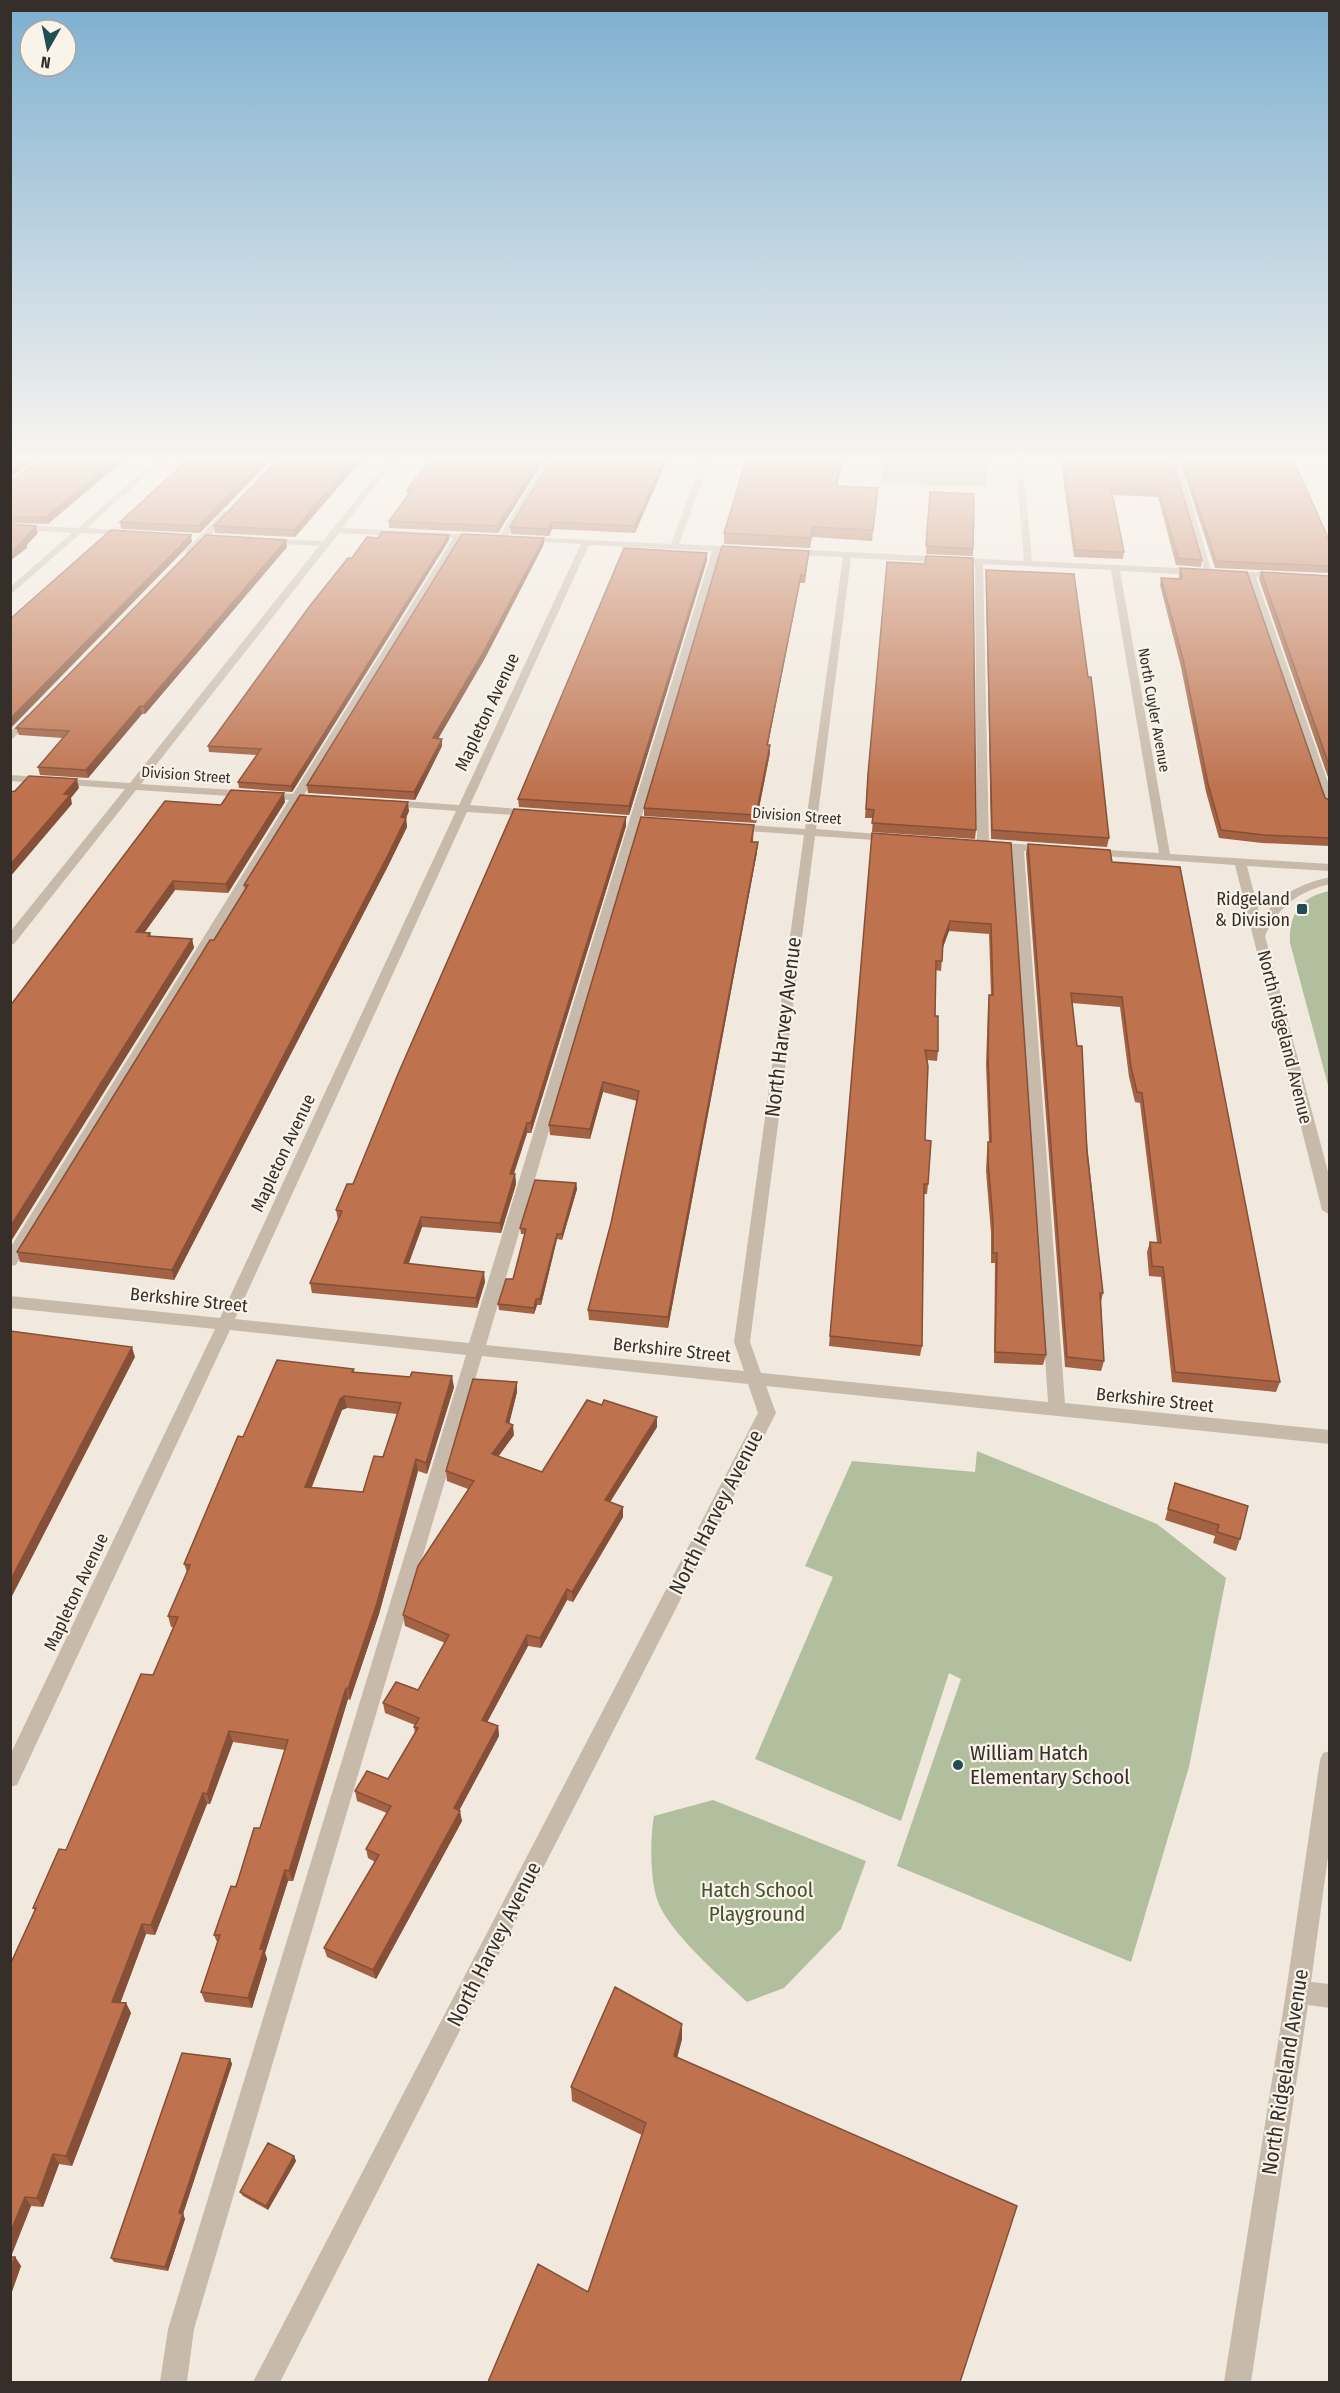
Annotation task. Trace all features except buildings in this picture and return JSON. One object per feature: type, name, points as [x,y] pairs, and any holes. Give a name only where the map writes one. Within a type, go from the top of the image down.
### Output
[{"type":"street","points":[[10,592],[39,567]]},
{"type":"street","points":[[10,941],[307,567]]},
{"type":"street","points":[[10,1261],[439,567]]},
{"type":"street","name":"Mapleton Avenue","points":[[10,1778],[225,1324],[575,567]]},
{"type":"street","points":[[172,2382],[181,2330],[711,567]]},
{"type":"street","name":"North Harvey Avenue","points":[[266,2382],[767,1413],[742,1342],[845,567]]},
{"type":"street","points":[[979,567],[977,844],[1329,868]]},
{"type":"street","points":[[1086,567],[1296,577]]},
{"type":"street","points":[[1207,567],[1209,572]]},
{"type":"street","name":"North Cuyler Avenue","points":[[1115,568],[1165,857]]},
{"type":"street","points":[[1251,574],[1329,805]]},
{"type":"street","points":[[10,738],[35,713]]},
{"type":"street","name":"Division Street","points":[[10,778],[331,800]]},
{"type":"street","points":[[377,802],[541,814]]},
{"type":"street","name":"Division Street","points":[[718,826],[900,838]]},
{"type":"street","points":[[1018,847],[1057,1410]]},
{"type":"street","name":"North Ridgeland Avenue","points":[[1240,863],[1329,1210]]},
{"type":"street","points":[[1259,936],[1265,920],[1286,896],[1329,880]]},
{"type":"street","name":"Berkshire Street","points":[[10,1302],[1329,1437]]},
{"type":"street","name":"North Ridgeland Avenue","points":[[1237,2382],[1298,1992],[1329,1760]]},
{"type":"street","points":[[1298,1992],[1329,1996]]},
{"type":"green space","points":[[1330,891],[1329,1089],[1290,943],[1290,933],[1298,908],[1311,898]]},
{"type":"green space","points":[[977,1451],[1157,1524],[1226,1578],[1189,1767],[1131,1962],[897,1866],[961,1679],[949,1673],[901,1821],[755,1759],[833,1577],[805,1566],[852,1461],[975,1472]]},
{"type":"green space","name":"Hatch School Playground","points":[[713,1800],[866,1861],[841,1929],[784,1988],[747,2002],[710,1967],[672,1925],[657,1899],[653,1880],[651,1858],[654,1816]]},
{"type":"place","name":"Ridgeland & Division","points":[[1302,909]]},
{"type":"place","name":"William Hatch Elementary School","points":[[958,1765]]}]
